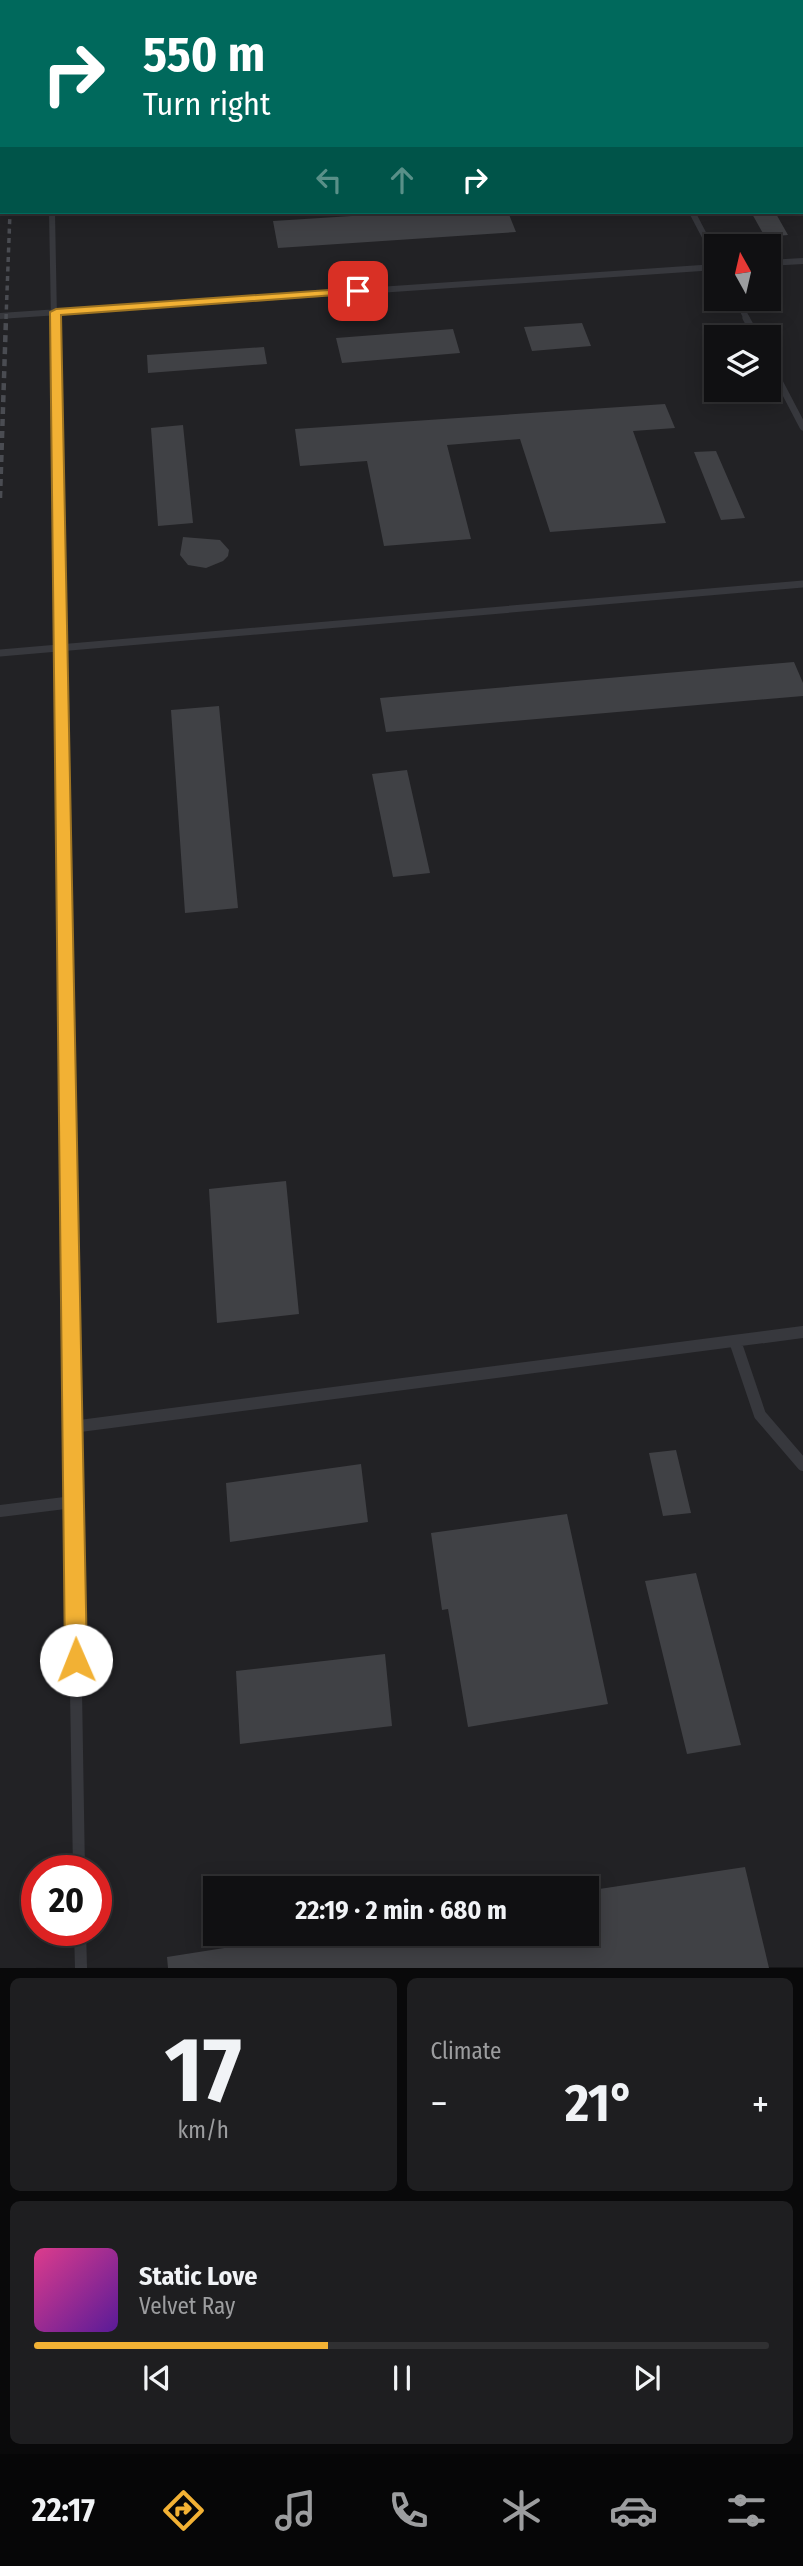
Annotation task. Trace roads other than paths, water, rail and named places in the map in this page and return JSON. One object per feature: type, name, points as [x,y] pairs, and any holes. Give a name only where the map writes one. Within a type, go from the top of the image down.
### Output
[{"type":"lane","points":[[52,214],[56,312],[79,1855]]},
{"type":"lane","points":[[693,214],[704,235]]},
{"type":"lane","points":[[781,262],[803,261]]},
{"type":"lane","points":[[0,316],[704,268]]},
{"type":"lane","points":[[781,385],[803,427]]},
{"type":"lane","points":[[0,653],[803,583]]},
{"type":"lane","points":[[72,1427],[803,1332]]},
{"type":"lane","points":[[735,1340],[760,1415],[803,1465]]},
{"type":"lane","points":[[0,1511],[74,1502]]},
{"type":"lane","points":[[80,1946],[80,1968]]},
{"type":"railway","points":[[6,319],[10,214]]},
{"type":"railway","points":[[0,498],[6,318]]}]
